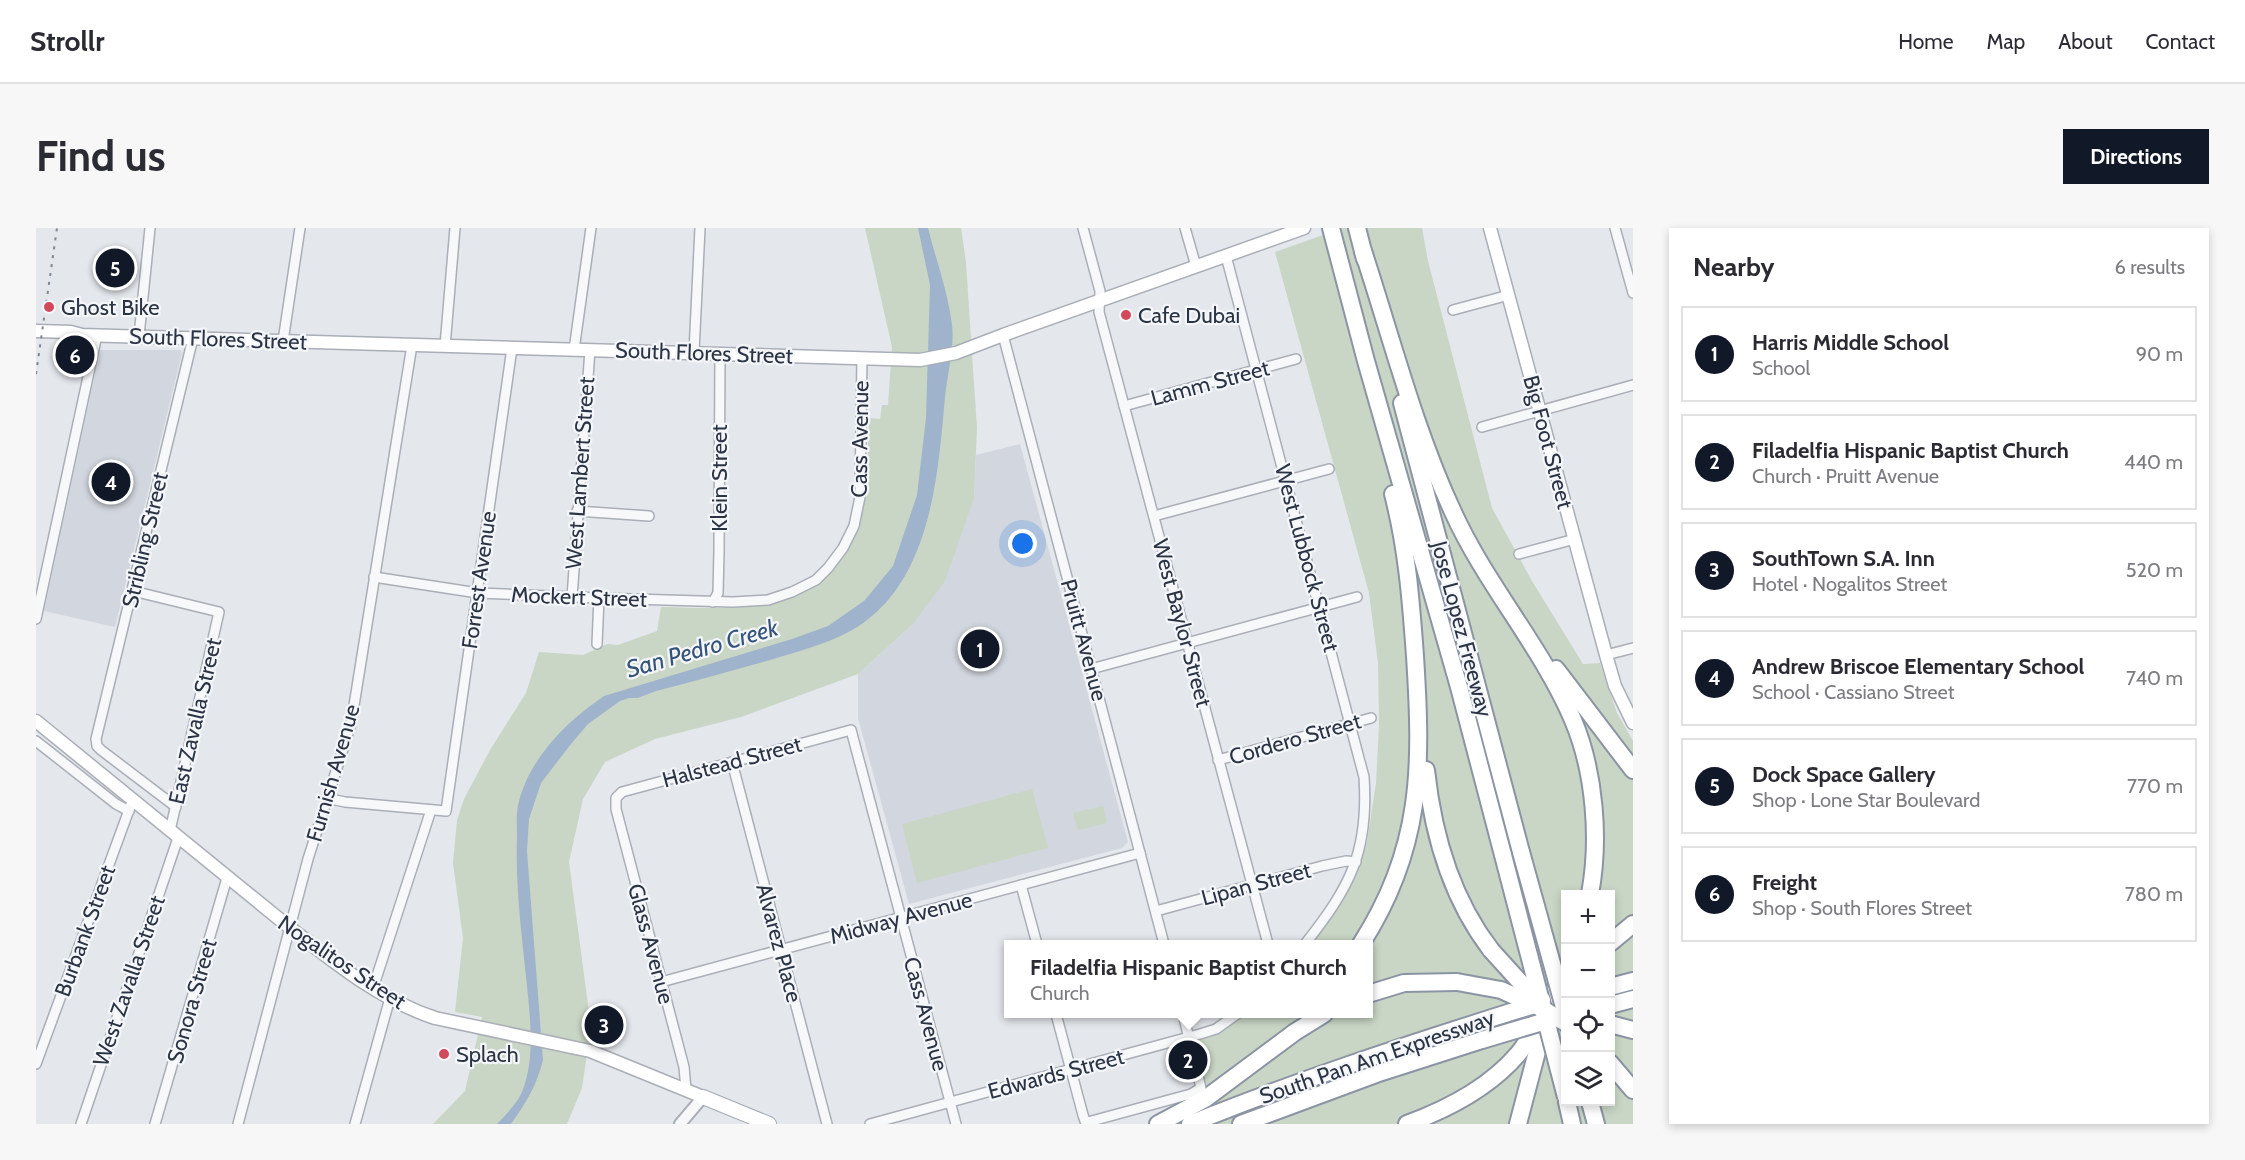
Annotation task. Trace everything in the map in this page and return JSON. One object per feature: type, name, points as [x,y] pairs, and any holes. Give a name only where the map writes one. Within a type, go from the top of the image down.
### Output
[{"type":"highway","points":[[1331,228],[1366,361],[1380,444],[1407,557],[1418,703],[1428,790],[1438,840],[1460,902],[1474,928],[1520,982],[1543,1000],[1561,1007]]},
{"type":"highway","points":[[1357,228],[1441,485],[1466,539],[1553,682],[1574,721],[1584,752],[1594,807],[1595,832],[1590,890]]},
{"type":"highway","name":"Jose Lopez Freeway","points":[[1363,251],[1521,852],[1562,998]]},
{"type":"highway","name":"Jose Lopez Freeway","points":[[1366,361],[1459,687],[1561,1079]]},
{"type":"highway","points":[[1501,597],[1633,770]]},
{"type":"highway","points":[[1364,940],[1389,891],[1412,821],[1419,769],[1418,703]]},
{"type":"highway","points":[[1615,940],[1633,924]]},
{"type":"highway","points":[[1407,1124],[1465,1099],[1501,1072],[1531,1036],[1561,979]]},
{"type":"highway","points":[[1615,985],[1633,981]]},
{"type":"highway","points":[[1373,992],[1404,983],[1457,982],[1500,990],[1539,1007],[1561,1009]]},
{"type":"highway","points":[[1615,1004],[1633,999]]},
{"type":"highway","name":"South Pan Am Expressway","points":[[1190,1124],[1285,1086],[1511,1012],[1561,1009]]},
{"type":"highway","name":"South Pan Am Expressway","points":[[1241,1124],[1376,1074],[1482,1040],[1561,1010]]},
{"type":"highway","points":[[1518,1124],[1539,1044],[1561,1014]]},
{"type":"highway","points":[[1245,1071],[1300,1018]]},
{"type":"highway","points":[[1158,1124],[1205,1099],[1295,1032],[1318,1018]]},
{"type":"highway","points":[[1615,1025],[1633,1030]]},
{"type":"highway","points":[[1615,1068],[1633,1090]]},
{"type":"highway","name":"Jose Lopez Freeway","points":[[1568,1106],[1572,1124]]},
{"type":"highway","points":[[1591,1106],[1596,1124]]},
{"type":"main road","name":"South Flores Street","points":[[36,331],[193,339],[694,352],[891,361],[920,360],[941,357],[986,342],[1304,228]]},
{"type":"main road","name":"Big Foot Street","points":[[1490,228],[1606,656],[1615,686],[1633,723]]},
{"type":"main road","name":"South Flores Street","points":[[36,338],[70,339],[82,335]]},
{"type":"main road","name":"Nogalitos Street","points":[[36,721],[327,957],[390,998],[418,1012],[590,1052],[703,1097],[740,1118],[769,1124]]},
{"type":"street","points":[[139,336],[150,228]]},
{"type":"street","points":[[283,340],[300,228]]},
{"type":"street","points":[[444,346],[455,228]]},
{"type":"street","points":[[574,350],[591,228]]},
{"type":"street","points":[[694,352],[700,228]]},
{"type":"street","name":"West Baylor Street","points":[[1083,228],[1100,291],[1099,312],[1267,940]]},
{"type":"street","points":[[1185,228],[1196,266]]},
{"type":"street","points":[[1615,228],[1633,293]]},
{"type":"street","name":"West Lubbock Street","points":[[1226,256],[1364,777],[1366,799],[1364,828],[1356,862]]},
{"type":"street","points":[[1452,310],[1509,295]]},
{"type":"street","points":[[36,619],[97,335]]},
{"type":"street","name":"Pruitt Avenue","points":[[1003,335],[1163,940]]},
{"type":"street","name":"Stribling Street","points":[[176,807],[101,750],[97,741],[193,339]]},
{"type":"street","name":"Furnish Avenue","points":[[238,1124],[289,927],[326,798],[351,724],[412,345]]},
{"type":"street","name":"Forrest Avenue","points":[[431,810],[446,811],[512,348]]},
{"type":"street","name":"West Lambert Street","points":[[572,597],[590,350]]},
{"type":"street","name":"Klein Street","points":[[713,602],[718,593],[720,353]]},
{"type":"street","name":"Cass Avenue","points":[[713,602],[745,602],[780,597],[816,580],[843,548],[854,526],[860,497],[862,358]]},
{"type":"street","name":"Lamm Street","points":[[1124,406],[1296,359]]},
{"type":"street","points":[[1482,427],[1633,386]]},
{"type":"street","points":[[1154,516],[1329,469]]},
{"type":"street","points":[[577,511],[649,516]]},
{"type":"street","points":[[1519,554],[1575,539]]},
{"type":"street","name":"Mockert Street","points":[[374,577],[477,593],[713,602]]},
{"type":"street","name":"East Zavalla Street","points":[[132,591],[219,612],[176,807],[174,835]]},
{"type":"street","points":[[1091,669],[1357,597]]},
{"type":"street","name":"West Lambert Street","points":[[597,644],[599,598]]},
{"type":"street","points":[[1606,656],[1633,648]]},
{"type":"street","name":"Cordero Street","points":[[1218,760],[1371,718]]},
{"type":"street","name":"Cass Avenue","points":[[851,730],[956,1124]]},
{"type":"street","name":"Halstead Street","points":[[616,798],[622,792],[851,730]]},
{"type":"street","points":[[36,741],[129,812]]},
{"type":"street","name":"Alvarez Place","points":[[732,762],[826,1124]]},
{"type":"street","points":[[326,798],[345,802],[431,810],[373,988]]},
{"type":"street","name":"Glass Avenue","points":[[616,798],[616,809],[684,1067],[686,1090]]},
{"type":"street","name":"Burbank Street","points":[[36,1064],[133,799]]},
{"type":"street","name":"West Zavalla Street","points":[[81,1124],[174,835]]},
{"type":"street","name":"Midway Avenue","points":[[661,982],[1140,853]]},
{"type":"street","name":"Lipan Street","points":[[1156,911],[1322,866],[1346,861],[1356,862]]},
{"type":"street","points":[[1308,940],[1349,879],[1356,862]]},
{"type":"street","name":"Sonora Street","points":[[155,1124],[227,878]]},
{"type":"street","points":[[1021,885],[1036,940]]},
{"type":"street","points":[[355,1124],[390,998]]},
{"type":"street","points":[[1057,1018],[1085,1121],[1088,1122],[1191,1094],[1201,1088],[1184,1018]]},
{"type":"street","name":"Edwards Street","points":[[870,1124],[1189,1038],[1216,1029],[1232,1018]]},
{"type":"street","points":[[680,1124],[703,1097]]},
{"type":"shaded area","points":[[100,350],[180,350],[182,353],[115,627],[44,611]]},
{"type":"shaded area","points":[[1020,444],[1128,842],[1122,848],[909,904],[858,718],[858,674],[912,625],[974,498],[976,455]]},
{"type":"green space","points":[[865,228],[961,228],[966,263],[977,428],[974,498],[945,581],[912,625],[858,674],[741,717],[655,739],[605,762],[583,799],[569,862],[591,1027],[582,1088],[567,1124],[433,1124],[465,1091],[482,1017],[455,1012],[463,938],[453,863],[457,820],[464,799],[490,750],[526,693],[539,652],[583,655],[607,644],[618,645],[657,631],[661,607],[742,607],[769,604],[793,597],[816,585],[835,568],[850,543],[864,504],[869,418],[880,419],[882,405],[888,405],[892,347]]},
{"type":"green space","points":[[1343,228],[1422,228],[1428,261],[1492,508],[1532,581],[1583,664],[1600,663],[1617,713],[1633,741],[1633,1124],[1214,1124],[1194,1041],[1220,1033],[1239,1018],[1373,1018],[1373,940],[1315,940],[1352,884],[1367,842],[1376,783],[1379,725],[1378,663],[1369,593],[1275,252]]},
{"type":"green space","points":[[1032,789],[1048,848],[917,883],[902,824]]},
{"type":"green space","points":[[1103,806],[1107,823],[1078,830],[1073,813]]},
{"type":"water","points":[[918,228],[928,228],[948,300],[953,333],[939,460],[926,525],[915,556],[900,584],[880,609],[854,629],[802,650],[638,698],[620,701],[588,724],[541,783],[529,819],[527,851],[543,1060],[530,1094],[511,1124],[497,1124],[508,1113],[522,1092],[530,1057],[530,1020],[517,877],[517,817],[523,788],[540,757],[576,717],[604,696],[828,626],[864,601],[893,566],[917,495],[926,418],[930,285]]},
{"type":"railway","points":[[36,374],[57,228]]},
{"type":"place","name":"Dock Space Gallery","points":[[115,268]]},
{"type":"place","name":"Ghost Bike","points":[[49,307]]},
{"type":"place","name":"Cafe Dubai","points":[[1126,315]]},
{"type":"place","name":"Freight","points":[[75,355]]},
{"type":"place","name":"Andrew Briscoe Elementary School","points":[[111,482]]},
{"type":"place","name":"Harris Middle School","points":[[980,649]]},
{"type":"place","name":"SouthTown S.A. Inn","points":[[604,1025]]},
{"type":"place","name":"Splach","points":[[444,1054]]},
{"type":"place","name":"Filadelfia Hispanic Baptist Church","points":[[1188,1060]]},
{"type":"water label","name":"San Pedro Creek","points":[[702,648]]}]
